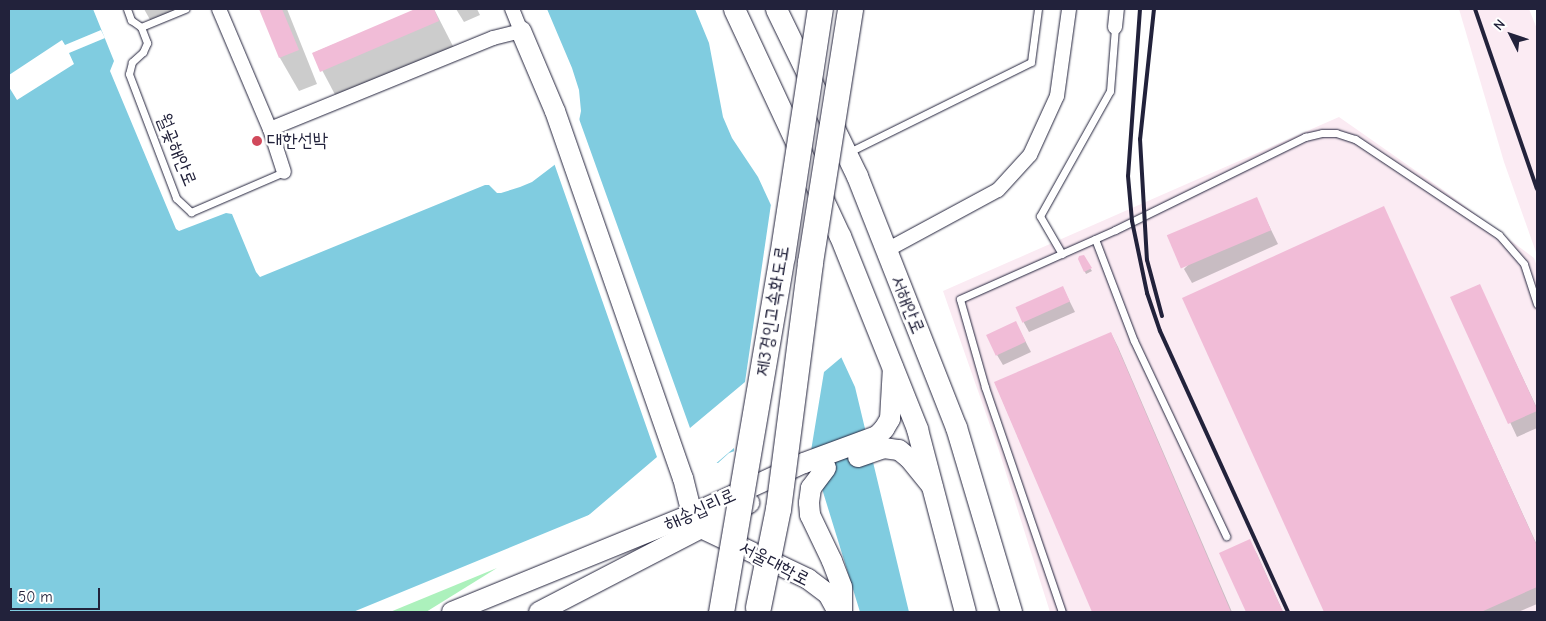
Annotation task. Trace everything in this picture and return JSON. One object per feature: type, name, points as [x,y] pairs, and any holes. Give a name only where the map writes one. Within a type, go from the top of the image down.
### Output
[{"type":"highway","name":"제3경인고속화도로","points":[[721,612],[779,275],[820,9]]},
{"type":"highway","name":"제3경인고속화도로","points":[[758,607],[778,509],[810,262],[850,9]]},
{"type":"main road","name":"서해안로","points":[[734,9],[840,236],[893,365],[917,429],[965,612]]},
{"type":"main road","name":"서해안로","points":[[776,9],[846,153],[956,427],[1011,612]]},
{"type":"main road","points":[[521,31],[554,111],[683,478],[695,521]]},
{"type":"main road","name":"해송십리로","points":[[538,612],[695,521],[804,463],[877,436],[890,419],[893,365]]},
{"type":"main road","name":"해송십리로","points":[[452,612],[695,521],[807,474],[884,448],[899,450],[909,458],[933,488]]},
{"type":"main road","points":[[826,468],[811,488],[810,515],[842,587],[840,612]]},
{"type":"main road","name":"서울대학로","points":[[695,521],[808,580],[828,594],[840,612]]},
{"type":"street","points":[[219,9],[270,129],[284,172]]},
{"type":"street","points":[[270,129],[493,38],[521,31],[512,9]]},
{"type":"street","points":[[885,251],[998,190],[1030,155],[1057,96],[1069,9]]},
{"type":"street","points":[[1115,27],[1117,9]]},
{"type":"lane","points":[[127,9],[131,20],[141,26],[185,9]]},
{"type":"lane","points":[[846,153],[1031,62],[1038,9]]},
{"type":"lane","name":"월곶해안로","points":[[141,26],[147,43],[143,52],[132,62],[129,74],[176,198],[191,212],[284,172]]},
{"type":"lane","points":[[1062,254],[1040,216],[1110,91],[1115,27]]},
{"type":"lane","points":[[1062,612],[985,388],[960,299],[1095,239],[1306,138],[1322,133],[1336,133],[1355,139],[1499,235],[1524,264],[1537,304]]},
{"type":"lane","points":[[1095,239],[1134,341],[1226,536]]},
{"type":"shaded area","points":[[1459,9],[1529,9],[1537,29],[1537,255],[1504,162]]},
{"type":"shaded area","points":[[1339,117],[1439,187],[1534,258],[1537,267],[1537,612],[1050,612],[999,451],[943,291]]},
{"type":"green space","points":[[497,568],[426,612],[390,612]]},
{"type":"water","points":[[9,9],[93,9],[114,61],[110,71],[176,229],[179,231],[226,213],[232,214],[256,272],[260,277],[485,185],[489,185],[497,193],[520,187],[532,182],[557,163],[577,131],[581,111],[579,90],[572,68],[547,9],[695,9],[709,43],[723,117],[732,138],[758,177],[855,387],[909,612],[860,612],[803,427],[729,453],[718,463],[711,463],[688,445],[671,442],[635,496],[353,612],[9,612]]},
{"type":"pier","points":[[101,30],[105,38],[69,53],[74,64],[17,100],[9,87],[9,75],[62,40],[65,45]]},
{"type":"pier","points":[[578,116],[690,428],[745,382],[771,204],[843,356],[824,372],[810,457],[801,430],[734,454],[734,448],[713,466],[691,462],[686,447],[671,445],[667,449],[668,475],[666,484],[583,520],[657,457],[554,163],[568,144]]},
{"type":"building","points":[[259,9],[282,9],[299,50],[279,58]]},
{"type":"building","points":[[415,9],[434,9],[439,21],[320,72],[312,53]]},
{"type":"building","points":[[1257,197],[1271,230],[1181,268],[1167,235]]},
{"type":"building","points":[[1384,206],[1537,546],[1537,587],[1481,612],[1324,612],[1182,298]]},
{"type":"building","points":[[1084,255],[1092,268],[1084,272],[1078,259],[1079,256]]},
{"type":"building","points":[[1480,284],[1537,409],[1537,411],[1508,424],[1450,297]]},
{"type":"building","points":[[1063,286],[1070,302],[1022,323],[1015,307]]},
{"type":"building","points":[[1016,321],[1026,342],[996,356],[986,335]]},
{"type":"building","points":[[1111,332],[1231,612],[1092,612],[994,382]]},
{"type":"building","points":[[1250,539],[1283,612],[1246,612],[1219,553]]},
{"type":"railway","points":[[1140,9],[1128,176],[1132,221],[1147,293],[1160,331],[1288,612]]},
{"type":"railway","points":[[1154,9],[1140,139],[1147,260],[1162,316]]},
{"type":"railway","points":[[1475,9],[1537,189]]},
{"type":"place","name":"대한선박","points":[[257,141]]}]
